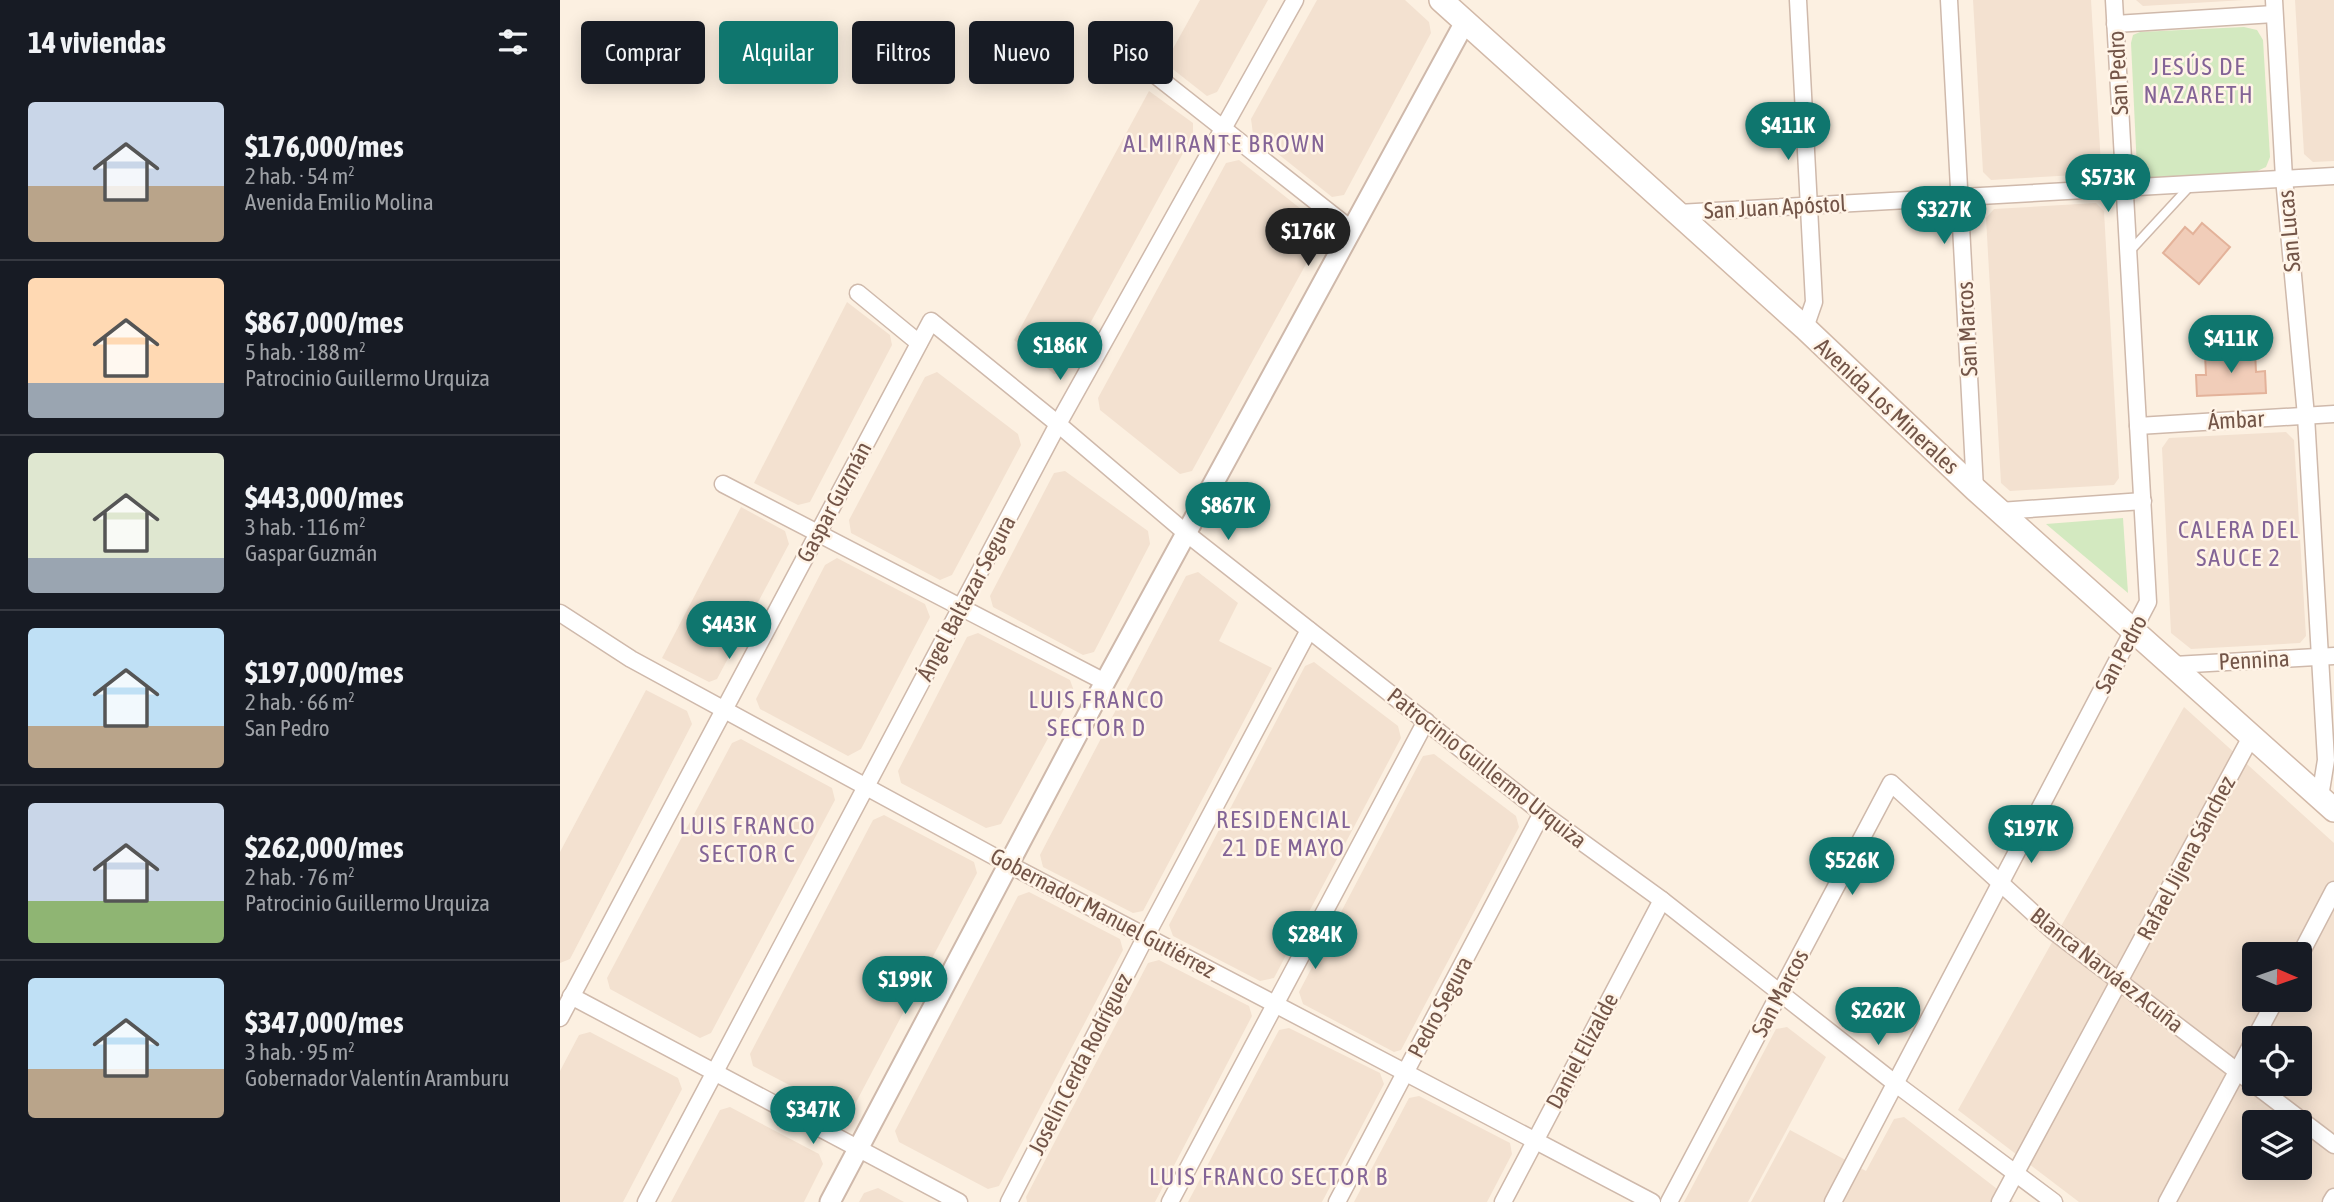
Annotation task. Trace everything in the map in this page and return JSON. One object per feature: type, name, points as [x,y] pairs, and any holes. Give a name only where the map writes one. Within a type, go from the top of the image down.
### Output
[{"type":"main road","name":"Avenida Los Minerales","points":[[1441,0],[1805,328],[1975,489],[2327,803]]},
{"type":"street","name":"Ángel Baltazar Segura","points":[[646,1202],[1058,424],[1295,0]]},
{"type":"street","points":[[1798,0],[1814,302],[1805,328]]},
{"type":"street","name":"San Marcos","points":[[1949,0],[1975,489]]},
{"type":"street","name":"San Pedro","points":[[1833,1202],[2148,602],[2114,0]]},
{"type":"street","points":[[2115,24],[2274,7]]},
{"type":"street","name":"San Lucas","points":[[2274,7],[2284,178],[2327,656],[2327,803]]},
{"type":"street","points":[[830,1202],[1185,533],[1465,22]]},
{"type":"street","points":[[1167,84],[1352,230]]},
{"type":"street","name":"San Juan Apóstol","points":[[1678,213],[2334,176]]},
{"type":"street","points":[[858,293],[919,343]]},
{"type":"street","name":"Patrocinio Guillermo Urquiza","points":[[931,321],[1058,424],[1185,533],[1542,813],[1662,900],[1780,995],[2054,1202]]},
{"type":"street","name":"Gaspar Guzmán","points":[[560,1018],[931,321]]},
{"type":"street","name":"Ámbar","points":[[2138,426],[2334,414]]},
{"type":"street","points":[[723,484],[1105,682]]},
{"type":"street","points":[[2000,511],[2143,501]]},
{"type":"street","name":"Gobernador Manuel Gutiérrez","points":[[560,613],[631,659],[1008,864],[1652,1202]]},
{"type":"street","name":"Joselín Cerda Rodríguez","points":[[1009,1202],[1146,936],[1309,630]]},
{"type":"street","name":"Pennina","points":[[2174,665],[2327,656]]},
{"type":"street","points":[[1170,1202],[1426,721]]},
{"type":"street","name":"Rafael Jijena Sánchez","points":[[2000,1202],[2252,735]]},
{"type":"street","name":"San Marcos","points":[[1668,1202],[1891,783]]},
{"type":"street","name":"Blanca Narváez Acuña","points":[[1891,783],[2053,931],[2334,1145]]},
{"type":"street","name":"Pedro Segura","points":[[1337,1202],[1542,813]]},
{"type":"street","points":[[2307,942],[2334,890]]},
{"type":"street","name":"Daniel Elizalde","points":[[1503,1202],[1662,900]]},
{"type":"street","points":[[571,996],[959,1202]]},
{"type":"street","points":[[2167,1202],[2242,1064]]},
{"type":"street","points":[[2331,1202],[2334,1197]]},
{"type":"lane","points":[[2128,253],[2192,184]]},
{"type":"shaded area","points":[[1200,0],[1268,0],[1217,92],[1207,96],[1173,69],[1173,49]]},
{"type":"shaded area","points":[[1317,0],[1405,0],[1429,22],[1431,33],[1344,195],[1332,197],[1253,134],[1251,119]]},
{"type":"shaded area","points":[[1973,0],[2091,0],[2101,165],[2093,174],[1991,180],[1983,172]]},
{"type":"shaded area","points":[[2136,0],[2245,0],[2143,6]]},
{"type":"shaded area","points":[[2295,0],[2334,0],[2334,161],[2313,162],[2304,154]]},
{"type":"shaded area","points":[[1149,91],[1193,123],[1193,135],[1063,373],[1054,374],[1014,340]]},
{"type":"shaded area","points":[[1239,160],[1320,224],[1322,235],[1192,471],[1180,474],[1100,410],[1098,398],[1226,163]]},
{"type":"shaded area","points":[[2096,203],[2104,211],[2119,478],[2114,485],[2010,491],[2001,483],[1986,218],[1994,209]]},
{"type":"shaded area","points":[[847,302],[890,335],[892,345],[810,502],[798,505],[754,483]]},
{"type":"shaded area","points":[[937,372],[1018,434],[1021,445],[952,575],[940,580],[851,533],[849,520],[925,377]]},
{"type":"shaded area","points":[[2286,432],[2294,440],[2306,636],[2300,643],[2191,649],[2171,633],[2162,448],[2169,438]]},
{"type":"shaded area","points":[[1065,471],[1148,531],[1150,544],[1094,652],[1083,655],[993,607],[990,596],[1054,473]]},
{"type":"shaded area","points":[[741,507],[785,531],[789,544],[717,679],[709,682],[662,658]]},
{"type":"shaded area","points":[[837,558],[925,604],[930,617],[861,749],[848,756],[760,709],[756,699],[825,565]]},
{"type":"shaded area","points":[[1198,572],[1238,603],[1219,641],[1272,668],[1143,911],[1133,913],[1043,867],[1040,855],[1186,576]]},
{"type":"shaded area","points":[[978,633],[1070,680],[1074,691],[1001,824],[986,828],[901,783],[898,771],[967,637]]},
{"type":"shaded area","points":[[1314,662],[1398,726],[1401,738],[1274,978],[1260,981],[1173,936],[1169,925],[1305,666]]},
{"type":"shaded area","points":[[646,690],[687,711],[692,724],[570,959],[560,963],[560,852]]},
{"type":"shaded area","points":[[2184,707],[2334,843],[2334,1202],[2079,1202],[1958,1110]]},
{"type":"shaded area","points":[[741,739],[832,788],[835,800],[711,1033],[700,1038],[610,989],[607,978],[732,743]]},
{"type":"shaded area","points":[[1434,754],[1516,816],[1519,827],[1401,1050],[1394,1052],[1303,1004],[1299,992],[1423,756]]},
{"type":"shaded area","points":[[884,815],[974,862],[977,873],[853,1108],[841,1112],[753,1066],[750,1054],[873,820]]},
{"type":"shaded area","points":[[1029,892],[1120,939],[1123,950],[999,1186],[988,1189],[899,1142],[895,1131],[1018,896]]},
{"type":"shaded area","points":[[1159,960],[1249,1006],[1252,1016],[1155,1202],[1027,1202],[1026,1197],[1148,963]]},
{"type":"shaded area","points":[[1787,1027],[1826,1057],[1748,1202],[1684,1202],[1776,1029]]},
{"type":"shaded area","points":[[1289,1028],[1380,1073],[1384,1084],[1322,1202],[1188,1202],[1279,1030]]},
{"type":"shaded area","points":[[590,1032],[678,1078],[682,1089],[623,1202],[560,1202],[560,1071],[579,1035]]},
{"type":"shaded area","points":[[1419,1096],[1510,1143],[1512,1154],[1487,1202],[1354,1202],[1409,1098]]},
{"type":"shaded area","points":[[730,1107],[819,1154],[823,1164],[804,1202],[671,1202],[720,1110]]},
{"type":"shaded area","points":[[1904,1117],[2014,1202],[1751,1202],[1790,1130],[1866,1171],[1894,1119]]},
{"type":"shaded area","points":[[878,1188],[904,1202],[859,1202],[864,1193]]},
{"type":"green space","points":[[2244,27],[2257,30],[2263,40],[2270,157],[2266,167],[2255,172],[2147,178],[2140,176],[2137,169],[2131,43],[2133,35],[2140,32]]},
{"type":"green space","points":[[2123,518],[2128,593],[2046,524]]},
{"type":"building","points":[[2202,223],[2230,247],[2199,284],[2163,253],[2185,227],[2193,234]]},
{"type":"building","points":[[2255,351],[2256,372],[2265,371],[2266,393],[2197,396],[2196,375],[2206,375],[2205,354]]},
{"type":"district","name":"JESÚS DE NAZARETH","points":[[2199,80]]},
{"type":"district","name":"ALMIRANTE BROWN","points":[[1225,143]]},
{"type":"district","name":"CALERA DEL SAUCE 2","points":[[2239,543]]},
{"type":"district","name":"LUIS FRANCO SECTOR D","points":[[1097,713]]},
{"type":"district","name":"RESIDENCIAL 21 DE MAYO","points":[[1284,833]]},
{"type":"district","name":"LUIS FRANCO SECTOR C","points":[[748,839]]},
{"type":"district","name":"LUIS FRANCO SECTOR B","points":[[1269,1176]]}]
